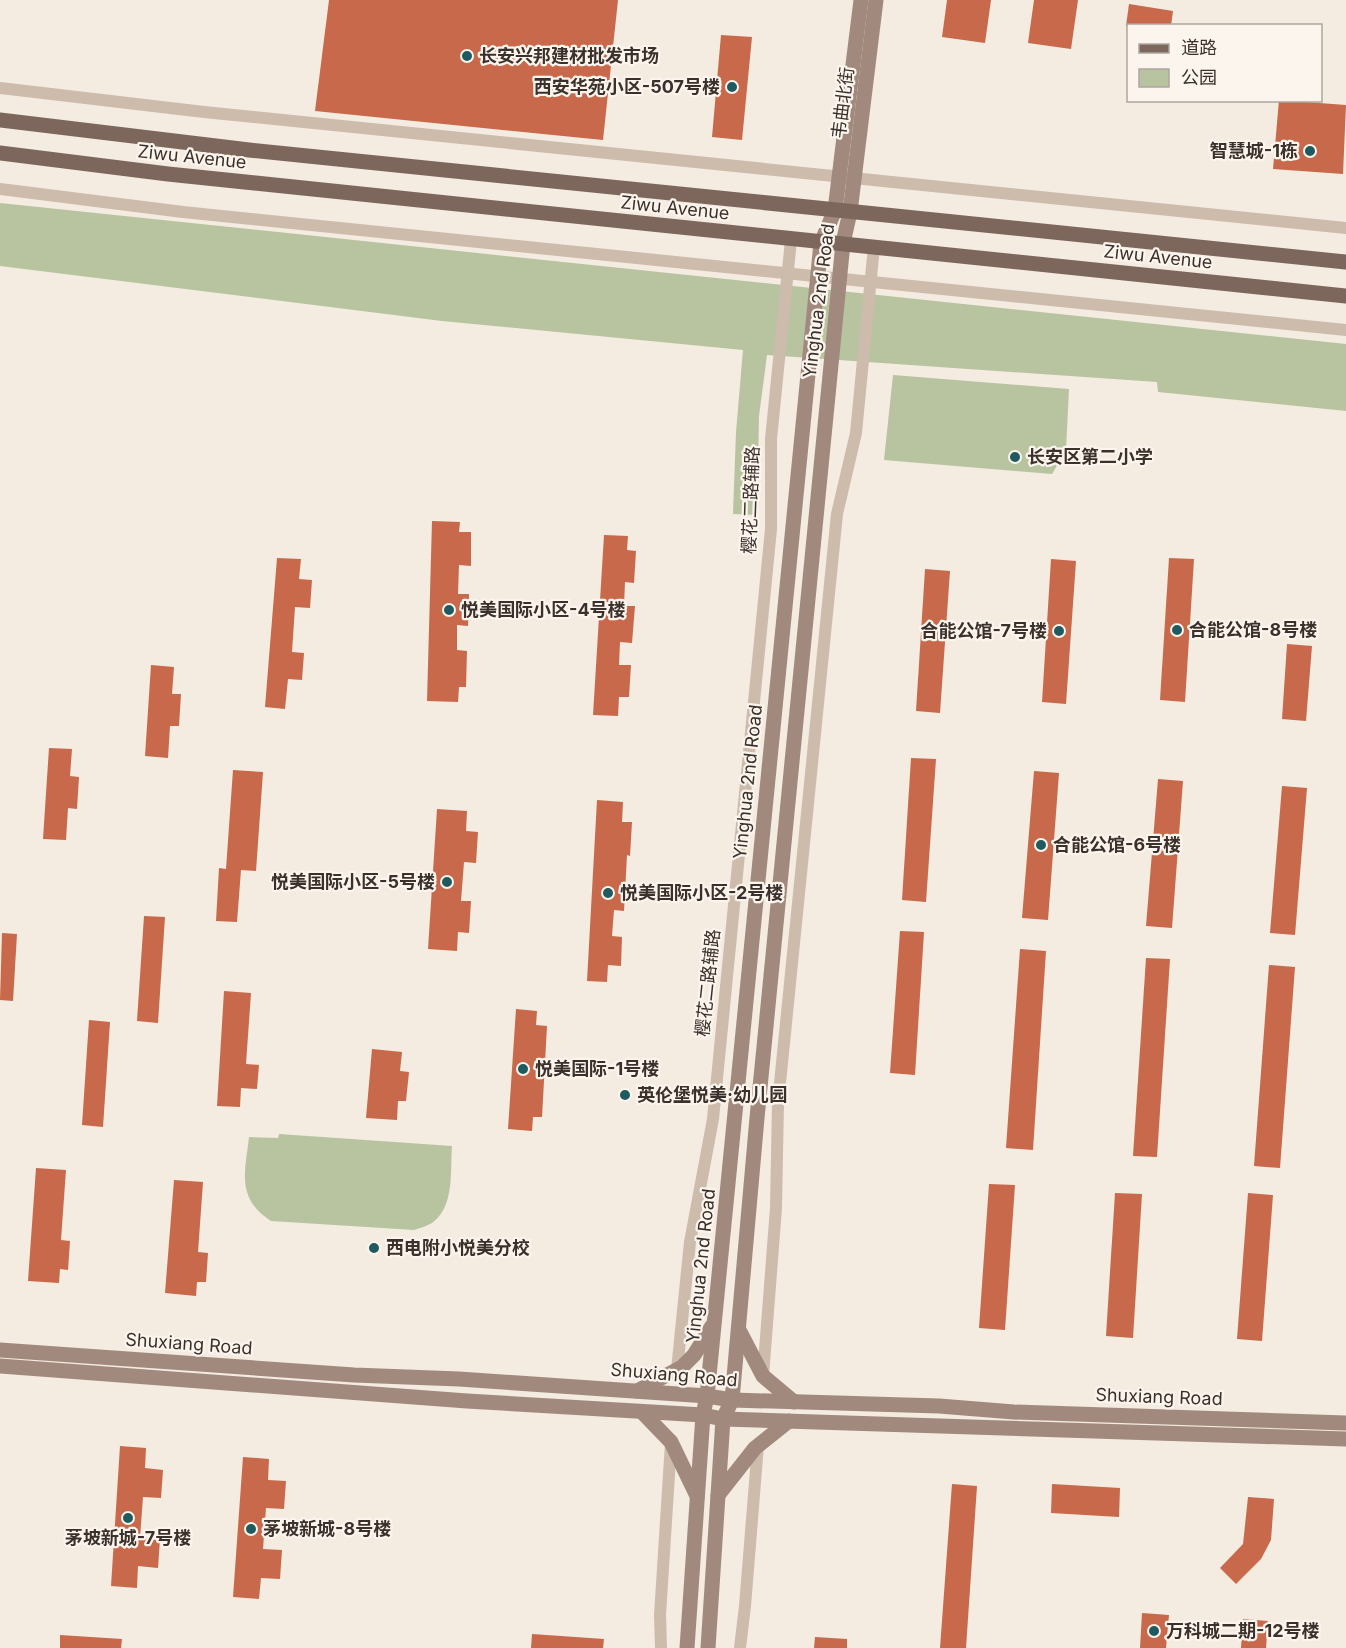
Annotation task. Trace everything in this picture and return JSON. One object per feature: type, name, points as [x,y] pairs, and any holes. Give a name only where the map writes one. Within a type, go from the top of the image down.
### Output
[{"type":"main road","name":"韦曲北街","points":[[843,211],[861,0]]},
{"type":"main road","name":"韦曲北街","points":[[846,178],[876,0]]},
{"type":"main road","name":"Ziwu Avenue","points":[[0,120],[261,151],[1346,262]]},
{"type":"main road","name":"Ziwu Avenue","points":[[0,153],[168,174],[1346,296]]},
{"type":"main road","name":"Yinghua 2nd Road","points":[[687,1648],[703,1415],[708,1396],[821,243],[843,211]]},
{"type":"main road","name":"Yinghua 2nd Road","points":[[708,1648],[723,1419],[732,1400],[757,1118],[843,243],[843,211]]},
{"type":"main road","points":[[637,1391],[677,1370],[694,1355],[715,1321]]},
{"type":"main road","points":[[738,1330],[762,1376],[795,1402]]},
{"type":"main road","name":"Shuxiang Road","points":[[0,1350],[354,1375],[459,1379],[637,1391],[732,1400],[939,1406],[1014,1412],[1346,1424]]},
{"type":"main road","name":"Shuxiang Road","points":[[0,1366],[703,1415],[723,1419],[1346,1439]]},
{"type":"main road","points":[[642,1412],[671,1442],[697,1497]]},
{"type":"main road","points":[[718,1495],[758,1445],[789,1421]]},
{"type":"street","points":[[0,88],[204,112],[1346,228]]},
{"type":"street","points":[[0,189],[183,212],[1346,330]]},
{"type":"street","name":"樱花二路辅路","points":[[677,1370],[690,1242],[713,1119],[771,529],[771,439],[791,240]]},
{"type":"street","points":[[762,1376],[776,1208],[778,1103],[837,514],[856,433],[874,246]]},
{"type":"street","points":[[661,1648],[660,1615],[671,1442]]},
{"type":"street","points":[[740,1648],[758,1445]]},
{"type":"green space","points":[[0,203],[1346,344],[1346,411],[1158,392],[1157,382],[767,355],[759,416],[757,515],[733,514],[736,432],[743,350],[442,321],[0,266]]},
{"type":"green space","points":[[893,375],[1069,389],[1066,450],[1052,474],[884,460]]},
{"type":"green space","points":[[279,1134],[452,1146],[450,1188],[445,1208],[432,1223],[414,1230],[271,1221],[252,1203],[248,1194],[245,1184],[246,1162],[249,1137],[278,1138]]},
{"type":"building","name":"长安兴邦建材批发市场","points":[[329,0],[618,0],[603,140],[315,111]]},
{"type":"building","points":[[947,0],[991,0],[985,43],[942,37]]},
{"type":"building","points":[[1034,0],[1078,0],[1071,49],[1028,43]]},
{"type":"building","points":[[1129,4],[1173,11],[1171,24],[1127,24],[1126,26]]},
{"type":"building","name":"西安华苑小区-507号楼","points":[[721,35],[752,37],[742,140],[712,137]]},
{"type":"building","name":"智慧城-1栋","points":[[1279,102],[1346,105],[1343,174],[1273,169]]},
{"type":"building","name":"悦美国际小区-4号楼","points":[[432,521],[460,522],[459,532],[471,532],[471,566],[459,565],[458,594],[469,594],[468,626],[457,625],[457,650],[467,651],[466,687],[459,687],[458,702],[427,701]]},
{"type":"building","points":[[604,535],[628,536],[627,550],[636,551],[634,583],[625,582],[624,606],[635,606],[632,643],[620,642],[619,665],[631,665],[629,697],[619,697],[618,716],[593,715]]},
{"type":"building","points":[[277,558],[301,559],[299,579],[312,580],[310,608],[295,607],[292,652],[304,653],[302,680],[288,679],[285,709],[265,707]]},
{"type":"building","name":"合能公馆-8号楼","points":[[1169,558],[1194,559],[1185,702],[1160,700]]},
{"type":"building","name":"合能公馆-7号楼","points":[[1051,559],[1076,561],[1066,704],[1042,702]]},
{"type":"building","points":[[925,569],[950,571],[940,713],[916,711]]},
{"type":"building","points":[[1287,644],[1312,646],[1306,721],[1282,719]]},
{"type":"building","points":[[151,665],[174,667],[172,694],[181,694],[179,726],[170,726],[168,758],[145,756]]},
{"type":"building","points":[[49,748],[72,749],[70,776],[79,777],[77,809],[68,808],[66,840],[43,839]]},
{"type":"building","points":[[911,758],[936,759],[926,902],[902,900]]},
{"type":"building","points":[[233,770],[263,772],[256,871],[241,870],[237,922],[216,921],[219,868],[226,869]]},
{"type":"building","name":"合能公馆-6号楼","points":[[1034,771],[1059,773],[1048,920],[1022,918]]},
{"type":"building","points":[[1158,779],[1183,781],[1172,928],[1146,926]]},
{"type":"building","points":[[1282,786],[1307,788],[1295,935],[1270,933]]},
{"type":"building","name":"悦美国际小区-2号楼","points":[[597,800],[623,802],[622,822],[632,822],[630,856],[627,855],[624,911],[614,910],[612,936],[622,937],[621,966],[608,965],[607,982],[587,981]]},
{"type":"building","name":"悦美国际小区-5号楼","points":[[437,809],[467,811],[466,831],[478,832],[476,863],[464,862],[461,901],[471,901],[469,933],[458,932],[457,951],[428,949]]},
{"type":"building","points":[[144,916],[165,917],[158,1023],[137,1021]]},
{"type":"building","points":[[900,931],[924,932],[915,1075],[890,1073]]},
{"type":"building","points":[[2,933],[17,934],[13,1001],[0,1000]]},
{"type":"building","points":[[1020,949],[1046,951],[1033,1150],[1006,1148]]},
{"type":"building","points":[[1146,958],[1170,959],[1157,1157],[1133,1156]]},
{"type":"building","points":[[1269,965],[1295,967],[1280,1168],[1254,1166]]},
{"type":"building","points":[[224,991],[251,993],[246,1064],[259,1065],[257,1089],[241,1088],[240,1107],[217,1106]]},
{"type":"building","name":"悦美国际-1号楼","points":[[516,1009],[537,1011],[536,1025],[547,1026],[542,1117],[533,1117],[532,1131],[508,1129]]},
{"type":"building","points":[[89,1020],[110,1022],[103,1127],[82,1125]]},
{"type":"building","points":[[372,1049],[402,1052],[400,1071],[409,1072],[406,1101],[398,1101],[397,1120],[366,1118]]},
{"type":"building","points":[[36,1168],[66,1170],[61,1240],[70,1241],[68,1270],[60,1269],[59,1283],[28,1281]]},
{"type":"building","points":[[174,1180],[203,1182],[198,1252],[208,1253],[206,1282],[197,1282],[196,1296],[165,1293]]},
{"type":"building","points":[[989,1184],[1015,1185],[1005,1330],[979,1328]]},
{"type":"building","points":[[1115,1193],[1142,1194],[1133,1338],[1106,1336]]},
{"type":"building","points":[[1248,1193],[1273,1195],[1262,1341],[1237,1339]]},
{"type":"building","name":"茅坡新城-7号楼","points":[[120,1446],[146,1448],[145,1468],[163,1470],[161,1498],[143,1497],[140,1538],[160,1539],[158,1568],[138,1566],[137,1588],[111,1586]]},
{"type":"building","name":"茅坡新城-8号楼","points":[[243,1457],[269,1459],[268,1480],[286,1481],[284,1509],[266,1508],[263,1549],[282,1550],[280,1579],[261,1578],[259,1599],[233,1597]]},
{"type":"building","points":[[952,1484],[977,1486],[966,1648],[940,1648]]},
{"type":"building","points":[[1052,1484],[1120,1488],[1119,1517],[1051,1513]]},
{"type":"building","points":[[1248,1497],[1274,1499],[1271,1540],[1261,1559],[1236,1584],[1220,1568],[1243,1544]]},
{"type":"building","name":"万科城二期-12号楼","points":[[1142,1613],[1169,1615],[1166,1648],[1140,1648]]},
{"type":"building","points":[[1243,1619],[1268,1621],[1266,1648],[1241,1648]]},
{"type":"building","points":[[532,1634],[604,1639],[603,1648],[531,1648]]},
{"type":"building","points":[[60,1635],[122,1639],[121,1648],[60,1648]]},
{"type":"building","points":[[815,1637],[847,1639],[847,1648],[814,1648]]},
{"type":"place","name":"长安兴邦建材批发市场","points":[[467,56]]},
{"type":"place","name":"西安华苑小区-507号楼","points":[[732,87]]},
{"type":"place","name":"智慧城-1栋","points":[[1310,151]]},
{"type":"place","name":"长安区第二小学","points":[[1015,457]]},
{"type":"place","name":"悦美国际小区-4号楼","points":[[449,610]]},
{"type":"place","name":"合能公馆-8号楼","points":[[1177,630]]},
{"type":"place","name":"合能公馆-7号楼","points":[[1059,631]]},
{"type":"place","name":"合能公馆-6号楼","points":[[1041,845]]},
{"type":"place","name":"悦美国际小区-5号楼","points":[[447,882]]},
{"type":"place","name":"悦美国际小区-2号楼","points":[[608,893]]},
{"type":"place","name":"悦美国际-1号楼","points":[[523,1069]]},
{"type":"place","name":"英伦堡悦美·幼儿园","points":[[625,1095]]},
{"type":"place","name":"西电附小悦美分校","points":[[374,1248]]},
{"type":"place","name":"茅坡新城-7号楼","points":[[128,1518]]},
{"type":"place","name":"茅坡新城-8号楼","points":[[251,1529]]},
{"type":"place","name":"万科城二期-12号楼","points":[[1154,1631]]}]
